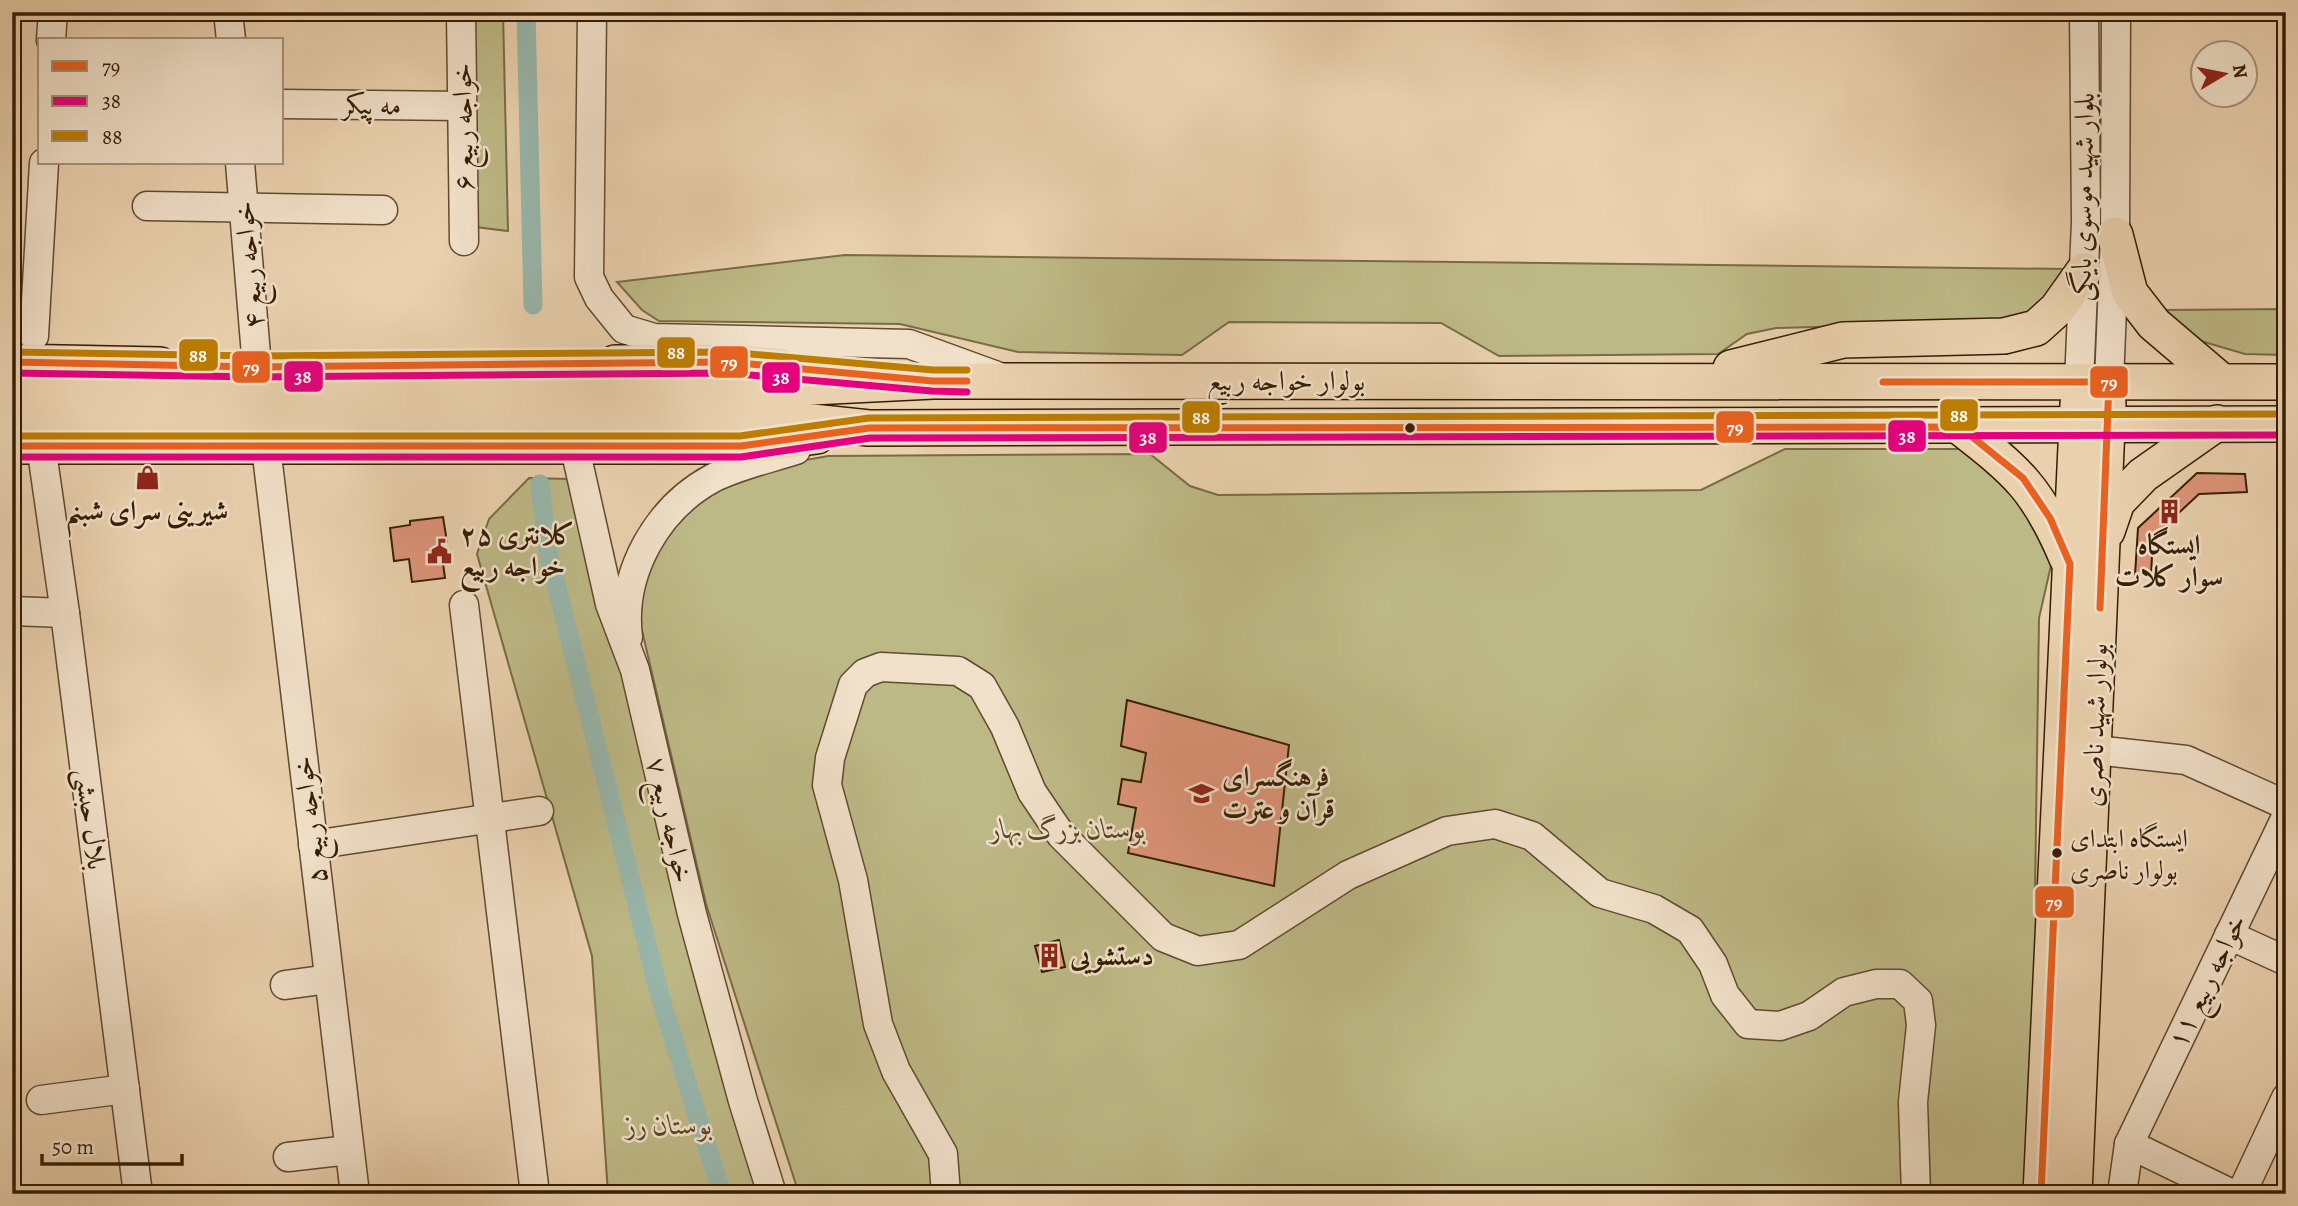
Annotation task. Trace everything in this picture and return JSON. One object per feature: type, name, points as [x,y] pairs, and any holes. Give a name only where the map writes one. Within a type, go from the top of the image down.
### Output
[{"type":"main road","points":[[2115,235],[2130,293],[2154,324],[2221,381]]},
{"type":"main road","points":[[1678,382],[1843,340],[2004,336],[2036,328],[2057,309],[2084,271]]},
{"type":"main road","points":[[23,349],[257,367],[728,362],[933,381]]},
{"type":"main road","name":"بولوار خواجه ربیع","points":[[286,402],[933,381],[2286,382]]},
{"type":"main road","name":"بولوار شهید ناصری","points":[[2041,1194],[2070,564],[2092,425],[2094,382]]},
{"type":"main road","points":[[12,388],[286,402]]},
{"type":"main road","name":"بولوار خواجه ربیع","points":[[286,402],[747,415],[869,428],[2286,424]]},
{"type":"main road","points":[[12,417],[286,402]]},
{"type":"main road","points":[[2102,548],[2117,502],[2162,460],[2217,423]]},
{"type":"main road","name":"بولوار شهید ناصری","points":[[2074,1194],[2102,548],[2092,425]]},
{"type":"main road","points":[[1960,427],[2022,478],[2050,517],[2070,564]]},
{"type":"main road","points":[[27,446],[741,446],[869,428]]},
{"type":"street","points":[[51,38],[53,12]]},
{"type":"street","points":[[228,12],[231,38]]},
{"type":"street","name":"خواجه ربیع ۶","points":[[461,12],[464,241]]},
{"type":"street","points":[[592,12],[589,277],[599,298],[624,329],[654,338],[909,344],[1010,381]]},
{"type":"street","name":"بلوار شهید موسوی بایگی","points":[[2084,12],[2084,271],[2094,382]]},
{"type":"street","name":"بلوار شهید موسوی بایگی","points":[[2094,382],[2115,235],[2116,12]]},
{"type":"street","name":"مه پیکر","points":[[284,104],[462,106]]},
{"type":"street","points":[[23,349],[44,164]]},
{"type":"street","name":"خواجه ربیع ۴","points":[[240,164],[257,367]]},
{"type":"street","points":[[147,206],[244,205],[383,210]]},
{"type":"street","points":[[635,670],[628,630],[630,589],[643,551],[665,517],[679,502],[730,470],[869,428]]},
{"type":"street","name":"خواجه ربیع ۷","points":[[574,444],[610,604],[635,670],[696,927],[743,1101],[772,1194]]},
{"type":"street","name":"بلال حبشی","points":[[27,446],[65,613],[138,1194]]},
{"type":"street","name":"خواجه ربیع ۵","points":[[266,447],[355,1194]]},
{"type":"street","points":[[464,605],[535,1194]]},
{"type":"street","points":[[12,611],[65,613]]},
{"type":"street","points":[[946,1194],[943,1154],[896,1071],[878,1024],[853,880],[827,785],[830,758],[853,685],[865,673],[881,667],[958,671],[982,686],[1005,727],[1032,792],[1061,835],[1163,937],[1198,951],[1239,945],[1348,876],[1447,831],[1495,824],[1532,836],[1600,893],[1654,909],[1690,930],[1713,964],[1725,995],[1748,1024],[1780,1026],[1810,1016],[1844,992],[1876,984],[1900,984],[1918,1001],[1922,1025],[1913,1102],[1916,1194]]},
{"type":"street","points":[[2095,750],[2186,760],[2286,805]]},
{"type":"street","points":[[313,845],[539,811]]},
{"type":"street","name":"خواجه ربیع ۱۱","points":[[2122,1194],[2129,1144],[2286,817]]},
{"type":"street","points":[[2229,935],[2286,961]]},
{"type":"street","points":[[285,985],[329,979]]},
{"type":"street","points":[[41,1100],[125,1089]]},
{"type":"street","points":[[2241,1194],[2286,1098]]},
{"type":"street","points":[[2129,1144],[2232,1194]]},
{"type":"street","points":[[288,1157],[349,1150]]},
{"type":"green space","points":[[466,12],[503,12],[508,231],[476,227]]},
{"type":"green space","points":[[845,255],[2065,269],[2047,296],[2033,310],[2005,322],[1776,328],[1747,334],[1718,354],[1499,356],[1441,323],[1229,322],[1182,355],[1018,352],[900,324],[659,321],[642,310],[617,282]]},
{"type":"green space","points":[[2286,309],[2286,355],[2245,354],[2194,339],[2165,310]]},
{"type":"green space","name":"بوستان بزرگ بهار","points":[[1785,449],[1961,449],[2040,517],[2052,561],[2039,618],[2035,893],[2041,927],[2029,1194],[799,1194],[706,904],[640,622],[646,566],[669,521],[721,486],[767,467],[828,456],[1150,454],[1190,486],[1218,495],[1701,490]]},
{"type":"green space","name":"بوستان رز","points":[[529,478],[569,479],[588,488],[759,1194],[608,1194],[592,956],[477,554],[489,519]]},
{"type":"building","name":"ایستگاه سوار کلات","points":[[2197,473],[2245,474],[2247,492],[2199,494],[2153,537],[2151,575],[2135,575],[2138,528]]},
{"type":"building","points":[[443,517],[447,542],[440,542],[445,578],[412,582],[409,559],[394,561],[390,528],[410,525],[410,521]]},
{"type":"building","name":"فرهنگسرای قرآن و عترت","points":[[1127,700],[1289,745],[1274,886],[1128,853],[1136,808],[1118,804],[1122,779],[1141,782],[1146,753],[1121,746]]},
{"type":"building","name":"دستشویی","points":[[1059,940],[1065,967],[1042,972],[1035,946]]},
{"type":"waterway","points":[[526,12],[533,305]]},
{"type":"waterway","points":[[540,484],[548,552],[661,1000],[722,1194]]},
{"type":"transit line","name":"88","points":[[12,352],[257,356],[728,352],[933,370],[967,370]]},
{"type":"transit line","name":"79","points":[[12,362],[257,367],[728,362],[933,381],[967,381]]},
{"type":"transit line","name":"38","points":[[12,373],[257,377],[728,373],[967,392]]},
{"type":"transit line","name":"79","points":[[1883,382],[2109,382],[2100,608]]},
{"type":"transit line","name":"88","points":[[12,436],[740,436],[869,418],[2286,414]]},
{"type":"transit line","name":"79","points":[[12,446],[741,446],[869,428],[1960,427],[2023,478],[2050,518],[2070,564],[2041,1194]]},
{"type":"transit line","name":"38","points":[[12,457],[741,457],[870,438],[2286,435]]},
{"type":"place","name":"شیرینی سرای شبنم","points":[[147,477]]},
{"type":"place","name":"ایستگاه سوار کلات","points":[[2169,511]]},
{"type":"place","name":"کلانتری ٢۵ خواجه ربیع","points":[[440,551]]},
{"type":"place","name":"فرهنگسرای قرآن و عترت","points":[[1202,793]]},
{"type":"place","name":"ایستگاه ابتدای بولوار ناصری","points":[[2057,853]]},
{"type":"place","name":"دستشویی","points":[[1050,956]]}]
